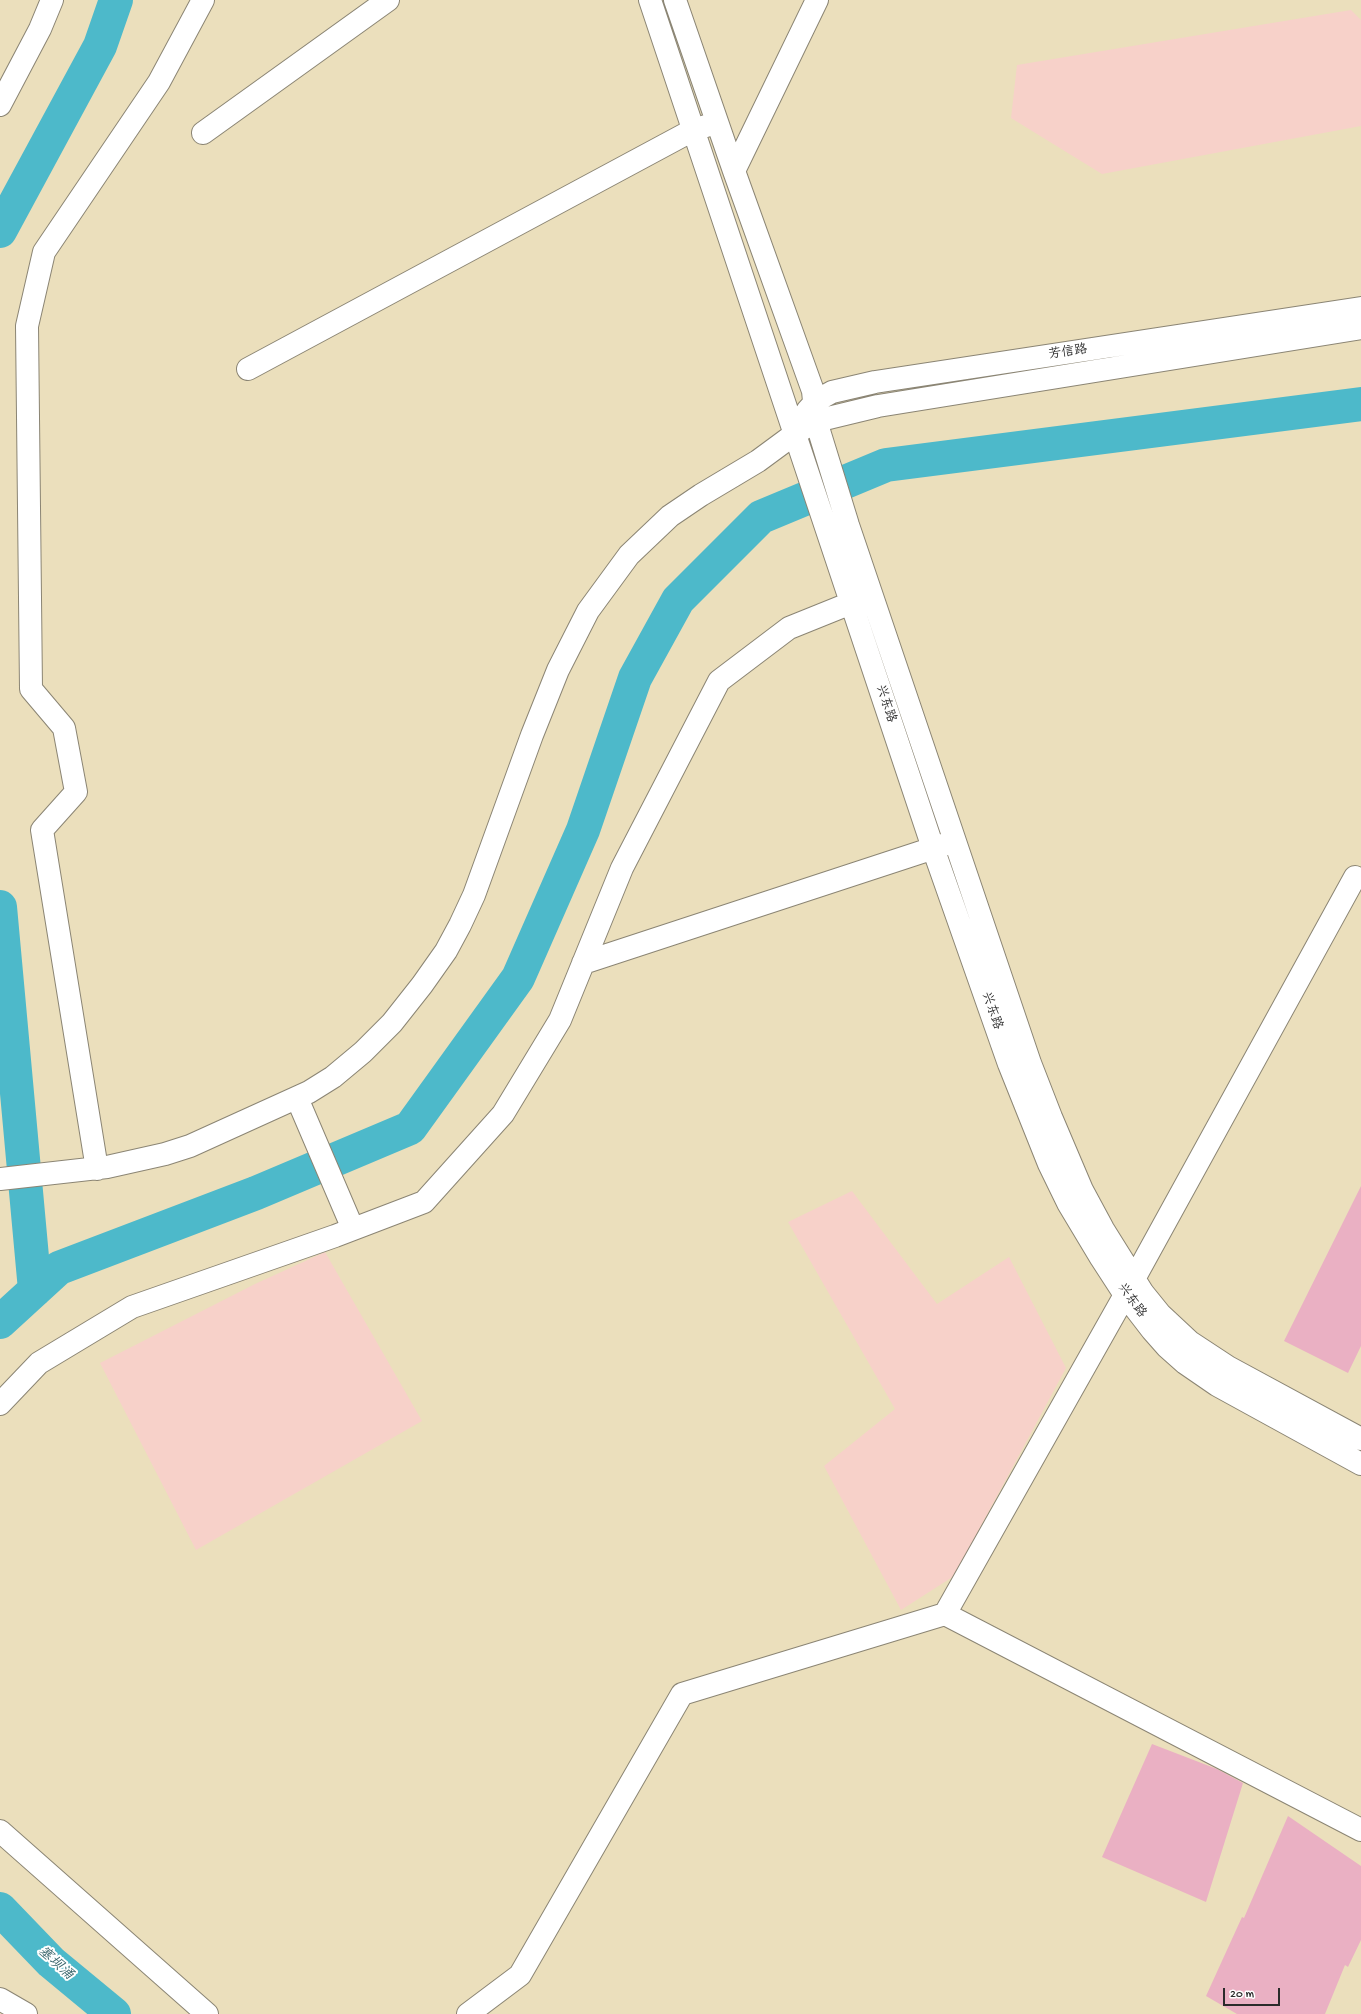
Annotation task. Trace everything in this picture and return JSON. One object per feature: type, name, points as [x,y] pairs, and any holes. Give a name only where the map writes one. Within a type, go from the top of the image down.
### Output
[{"type":"street","points":[[0,105],[40,29],[52,0]]},
{"type":"street","points":[[97,1169],[42,830],[76,792],[64,728],[31,689],[27,326],[44,252],[160,82],[203,0]]},
{"type":"street","points":[[203,134],[388,0]]},
{"type":"street","name":"兴东路","points":[[650,0],[796,433],[828,534],[933,848],[1009,1064],[1049,1164],[1068,1203],[1130,1287],[1190,1342],[1228,1367],[1361,1439]]},
{"type":"street","name":"兴东路","points":[[675,0],[734,171],[798,346],[816,411],[824,451],[955,841],[1051,1117],[1082,1190],[1152,1330],[1185,1363],[1217,1385],[1361,1464]]},
{"type":"street","points":[[734,171],[817,0]]},
{"type":"street","points":[[248,369],[694,130],[717,122]]},
{"type":"street","name":"芳信路","points":[[816,411],[832,392],[845,388],[927,373],[1086,351],[1361,308]]},
{"type":"street","name":"芳信路","points":[[816,411],[885,405],[1361,328]]},
{"type":"street","points":[[0,1179],[43,1176],[97,1169],[135,1162],[190,1146],[297,1098],[333,1077],[392,1023],[446,950],[460,925],[474,895],[532,735],[571,642],[588,611],[620,566],[646,537],[670,516],[701,494],[758,461],[796,433],[816,411]]},
{"type":"street","points":[[0,1404],[39,1363],[132,1307],[353,1229],[424,1202],[503,1114],[560,1020],[622,868],[719,681],[789,628],[851,603]]},
{"type":"street","points":[[584,963],[955,841]]},
{"type":"street","points":[[468,2014],[520,1975],[682,1694],[944,1614],[1130,1287],[1355,878]]},
{"type":"street","points":[[297,1098],[353,1229]]},
{"type":"street","points":[[944,1614],[1361,1830]]},
{"type":"street","points":[[0,1831],[207,2014]]},
{"type":"street","points":[[0,1999],[26,2014]]},
{"type":"shaded area","points":[[1351,10],[1361,20],[1361,126],[1102,174],[1011,118],[1017,65]]},
{"type":"shaded area","points":[[852,1191],[937,1304],[1009,1257],[1066,1368],[954,1576],[901,1610],[824,1466],[895,1409],[788,1222]]},
{"type":"shaded area","points":[[325,1252],[422,1421],[196,1550],[100,1363],[255,1284]]},
{"type":"building","points":[[1361,1186],[1361,1346],[1348,1373],[1284,1341]]},
{"type":"building","points":[[1152,1744],[1217,1769],[1243,1783],[1206,1902],[1102,1857]]},
{"type":"building","points":[[1288,1816],[1361,1866],[1361,1940],[1348,1967],[1345,1965],[1325,2014],[1237,2014],[1206,1996],[1242,1917],[1244,1918]]},
{"type":"waterway","points":[[0,231],[100,46],[116,0]]},
{"type":"waterway","points":[[0,1322],[59,1268],[256,1193],[410,1128],[518,978],[583,830],[635,678],[678,600],[761,517],[886,465],[1361,404]]},
{"type":"waterway","points":[[0,907],[35,1290]]},
{"type":"waterway","name":"塞坝涌","points":[[0,1909],[51,1962],[114,2014]]}]
